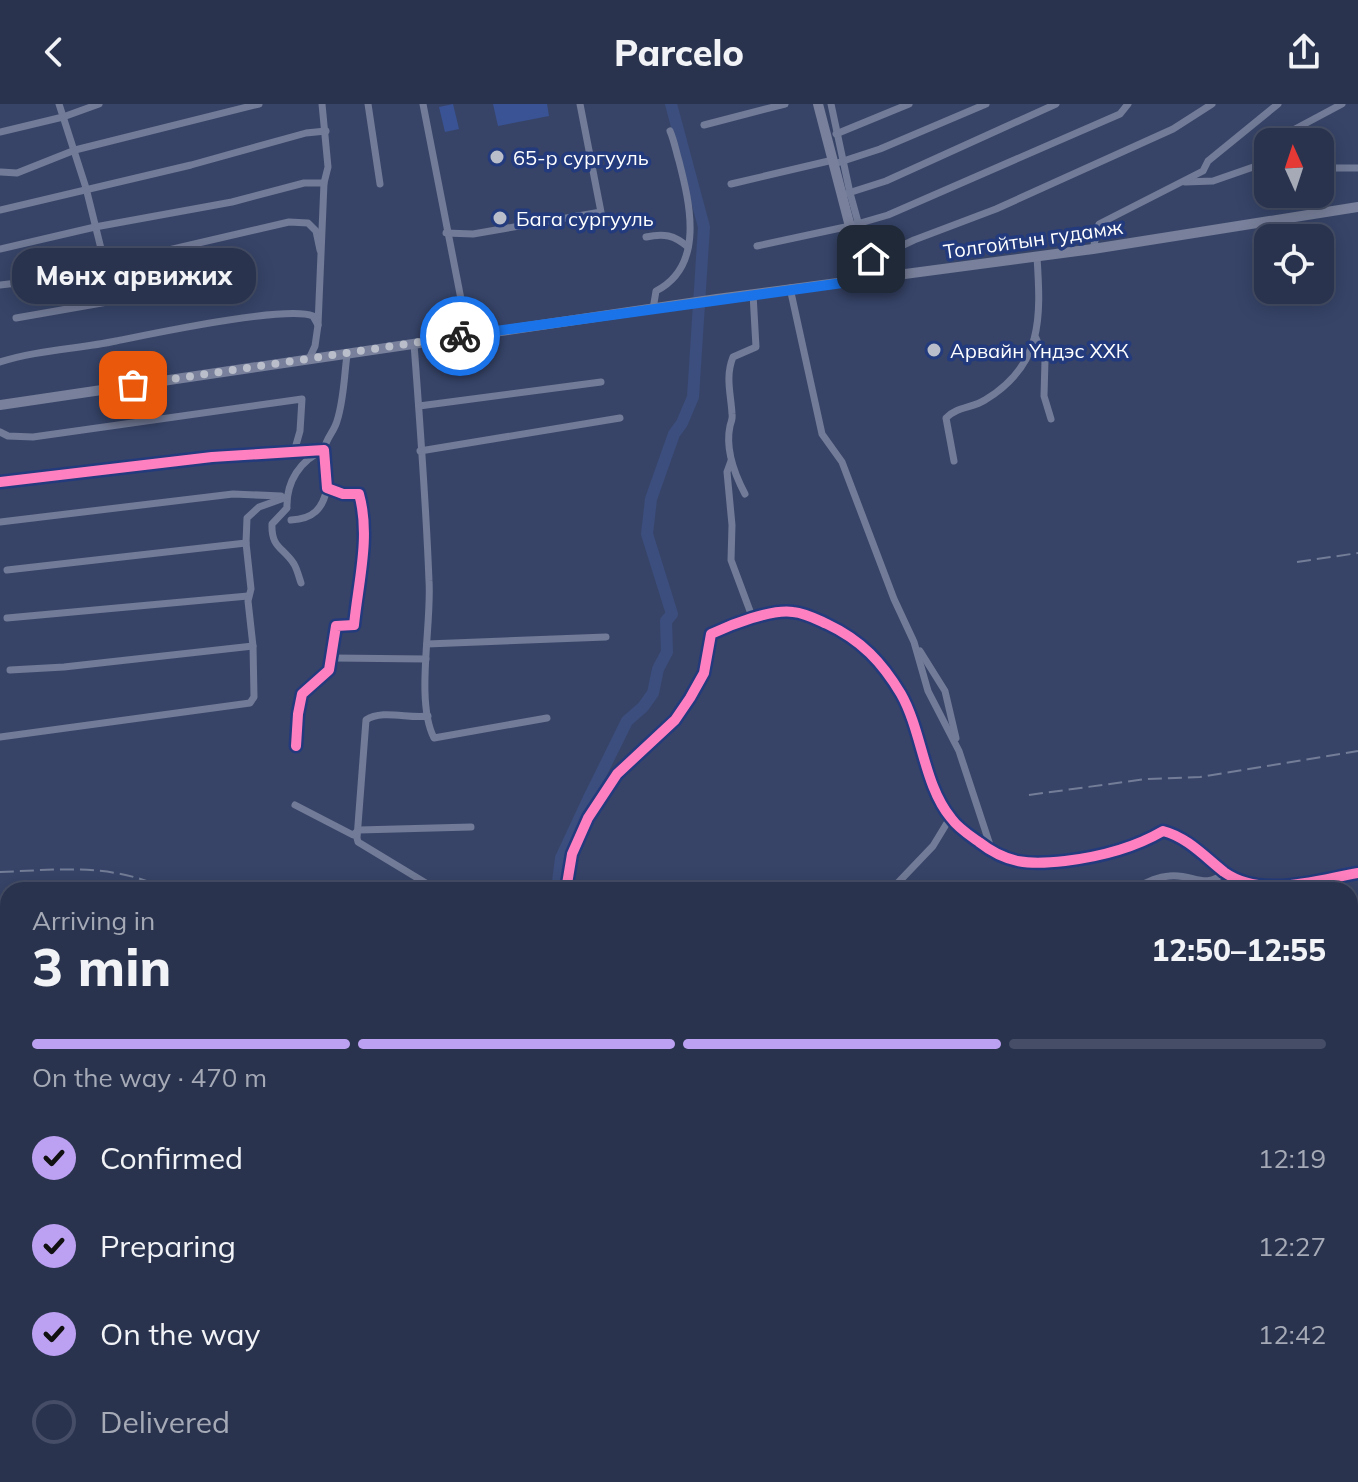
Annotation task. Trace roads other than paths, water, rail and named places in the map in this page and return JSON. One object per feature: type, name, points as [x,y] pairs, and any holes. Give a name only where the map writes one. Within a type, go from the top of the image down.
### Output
[{"type":"main road","points":[[818,104],[862,252],[864,280]]},
{"type":"main road","name":"Толгойтын гудамж","points":[[0,405],[790,288],[1093,249],[1358,207]]},
{"type":"street","points":[[59,104],[86,188],[114,301]]},
{"type":"street","points":[[0,132],[63,117],[99,104]]},
{"type":"street","points":[[1,172],[17,173],[75,150],[259,104]]},
{"type":"street","points":[[320,250],[324,183],[328,167],[322,104]]},
{"type":"street","points":[[368,104],[380,184]]},
{"type":"street","points":[[423,104],[468,335]]},
{"type":"street","points":[[446,233],[473,234],[601,212],[580,104]]},
{"type":"street","points":[[704,125],[785,104]]},
{"type":"street","points":[[831,104],[837,162]]},
{"type":"street","points":[[836,134],[909,104]]},
{"type":"street","points":[[731,184],[837,162],[880,149],[986,104]]},
{"type":"street","points":[[846,194],[886,181],[1056,104]]},
{"type":"street","points":[[757,246],[888,215],[1120,114],[1128,104]]},
{"type":"street","points":[[862,252],[874,259],[914,240],[996,209],[1173,129],[1212,104]]},
{"type":"street","points":[[1093,249],[1099,224],[1203,171],[1208,161],[1278,104]]},
{"type":"street","points":[[1297,128],[1342,104]]},
{"type":"street","points":[[0,210],[191,165],[306,133],[326,131]]},
{"type":"street","points":[[657,308],[656,291],[678,273],[688,247],[688,197],[670,131]]},
{"type":"street","points":[[1183,182],[1213,181],[1254,167]]},
{"type":"street","points":[[1334,168],[1358,168]]},
{"type":"street","points":[[0,249],[95,227],[232,202],[304,183],[324,183]]},
{"type":"street","points":[[0,285],[35,281],[289,222],[308,223],[316,231],[322,267],[318,325],[315,346],[309,359]]},
{"type":"street","points":[[646,237],[676,237],[688,247]]},
{"type":"street","points":[[954,461],[946,418],[957,410],[984,401],[1020,372],[1034,344],[1039,279],[1037,257]]},
{"type":"street","points":[[16,318],[216,283]]},
{"type":"street","points":[[790,288],[822,434],[842,462],[894,599],[914,642],[928,691],[959,751]]},
{"type":"street","points":[[745,494],[731,459],[730,427],[733,420],[727,376],[733,357],[756,347],[753,294]]},
{"type":"street","points":[[0,362],[245,319],[301,313],[313,316],[318,325]]},
{"type":"street","points":[[1035,336],[1045,360],[1044,396],[1051,419]]},
{"type":"street","points":[[414,344],[430,582],[426,659],[428,716],[434,738],[547,718]]},
{"type":"street","points":[[291,520],[305,519],[321,508],[327,488],[326,438],[337,423],[347,355]]},
{"type":"street","points":[[419,406],[601,382]]},
{"type":"street","points":[[0,432],[8,436],[33,437],[302,399],[300,431],[294,452]]},
{"type":"street","points":[[420,451],[620,418]]},
{"type":"street","points":[[0,482],[212,457],[324,450]]},
{"type":"street","points":[[301,583],[294,564],[276,546],[271,535],[272,524],[287,508],[287,497],[302,463],[324,450]]},
{"type":"street","points":[[731,459],[727,472],[732,525],[731,560],[753,619]]},
{"type":"street","points":[[296,746],[302,694],[325,675],[333,658],[336,626],[354,625],[362,563],[362,505],[359,494],[343,494],[327,488]]},
{"type":"street","points":[[0,522],[233,494],[287,497]]},
{"type":"street","points":[[0,737],[250,703],[254,697],[247,518],[252,511],[287,497]]},
{"type":"street","points":[[7,570],[246,543]]},
{"type":"street","points":[[7,618],[248,596]]},
{"type":"street","points":[[567,882],[572,854],[588,818],[617,774],[675,720],[690,698],[704,673],[711,634],[783,611],[805,614],[850,635],[868,649],[902,696],[938,796],[950,818],[992,853],[1006,860],[1049,863],[1085,858],[1148,840],[1163,831],[1177,834],[1225,872],[1247,882]]},
{"type":"street","points":[[427,644],[606,637]]},
{"type":"street","points":[[914,642],[945,691],[959,751],[992,853]]},
{"type":"street","points":[[10,670],[253,646]]},
{"type":"street","points":[[333,658],[426,659]]},
{"type":"street","points":[[424,882],[358,842],[366,720],[379,716],[428,716]]},
{"type":"street","points":[[295,805],[353,835],[359,830],[471,827]]},
{"type":"street","points":[[899,882],[933,846],[950,818]]},
{"type":"street","points":[[1148,882],[1156,878],[1188,876],[1206,882],[1215,881],[1225,872]]},
{"type":"street","points":[[1303,882],[1358,873]]},
{"type":"waterway","points":[[558,882],[561,858],[588,800],[627,721],[653,693],[658,669],[667,652],[666,621],[672,614],[647,534],[651,499],[674,434],[693,397],[704,227],[671,104]]},
{"type":"railway","points":[[1297,562],[1358,553]]},
{"type":"railway","points":[[1029,795],[1146,779],[1200,777],[1358,751]]},
{"type":"railway","points":[[0,872],[63,869],[106,871],[148,882]]},
{"type":"place","name":"65-р сургууль","points":[[497,157]]},
{"type":"place","name":"Бага сургууль","points":[[500,218]]},
{"type":"place","name":"Арвайн Үндэс ХХК","points":[[934,350]]},
{"type":"place","name":"Мөнх арвижих","points":[[133,385]]}]
